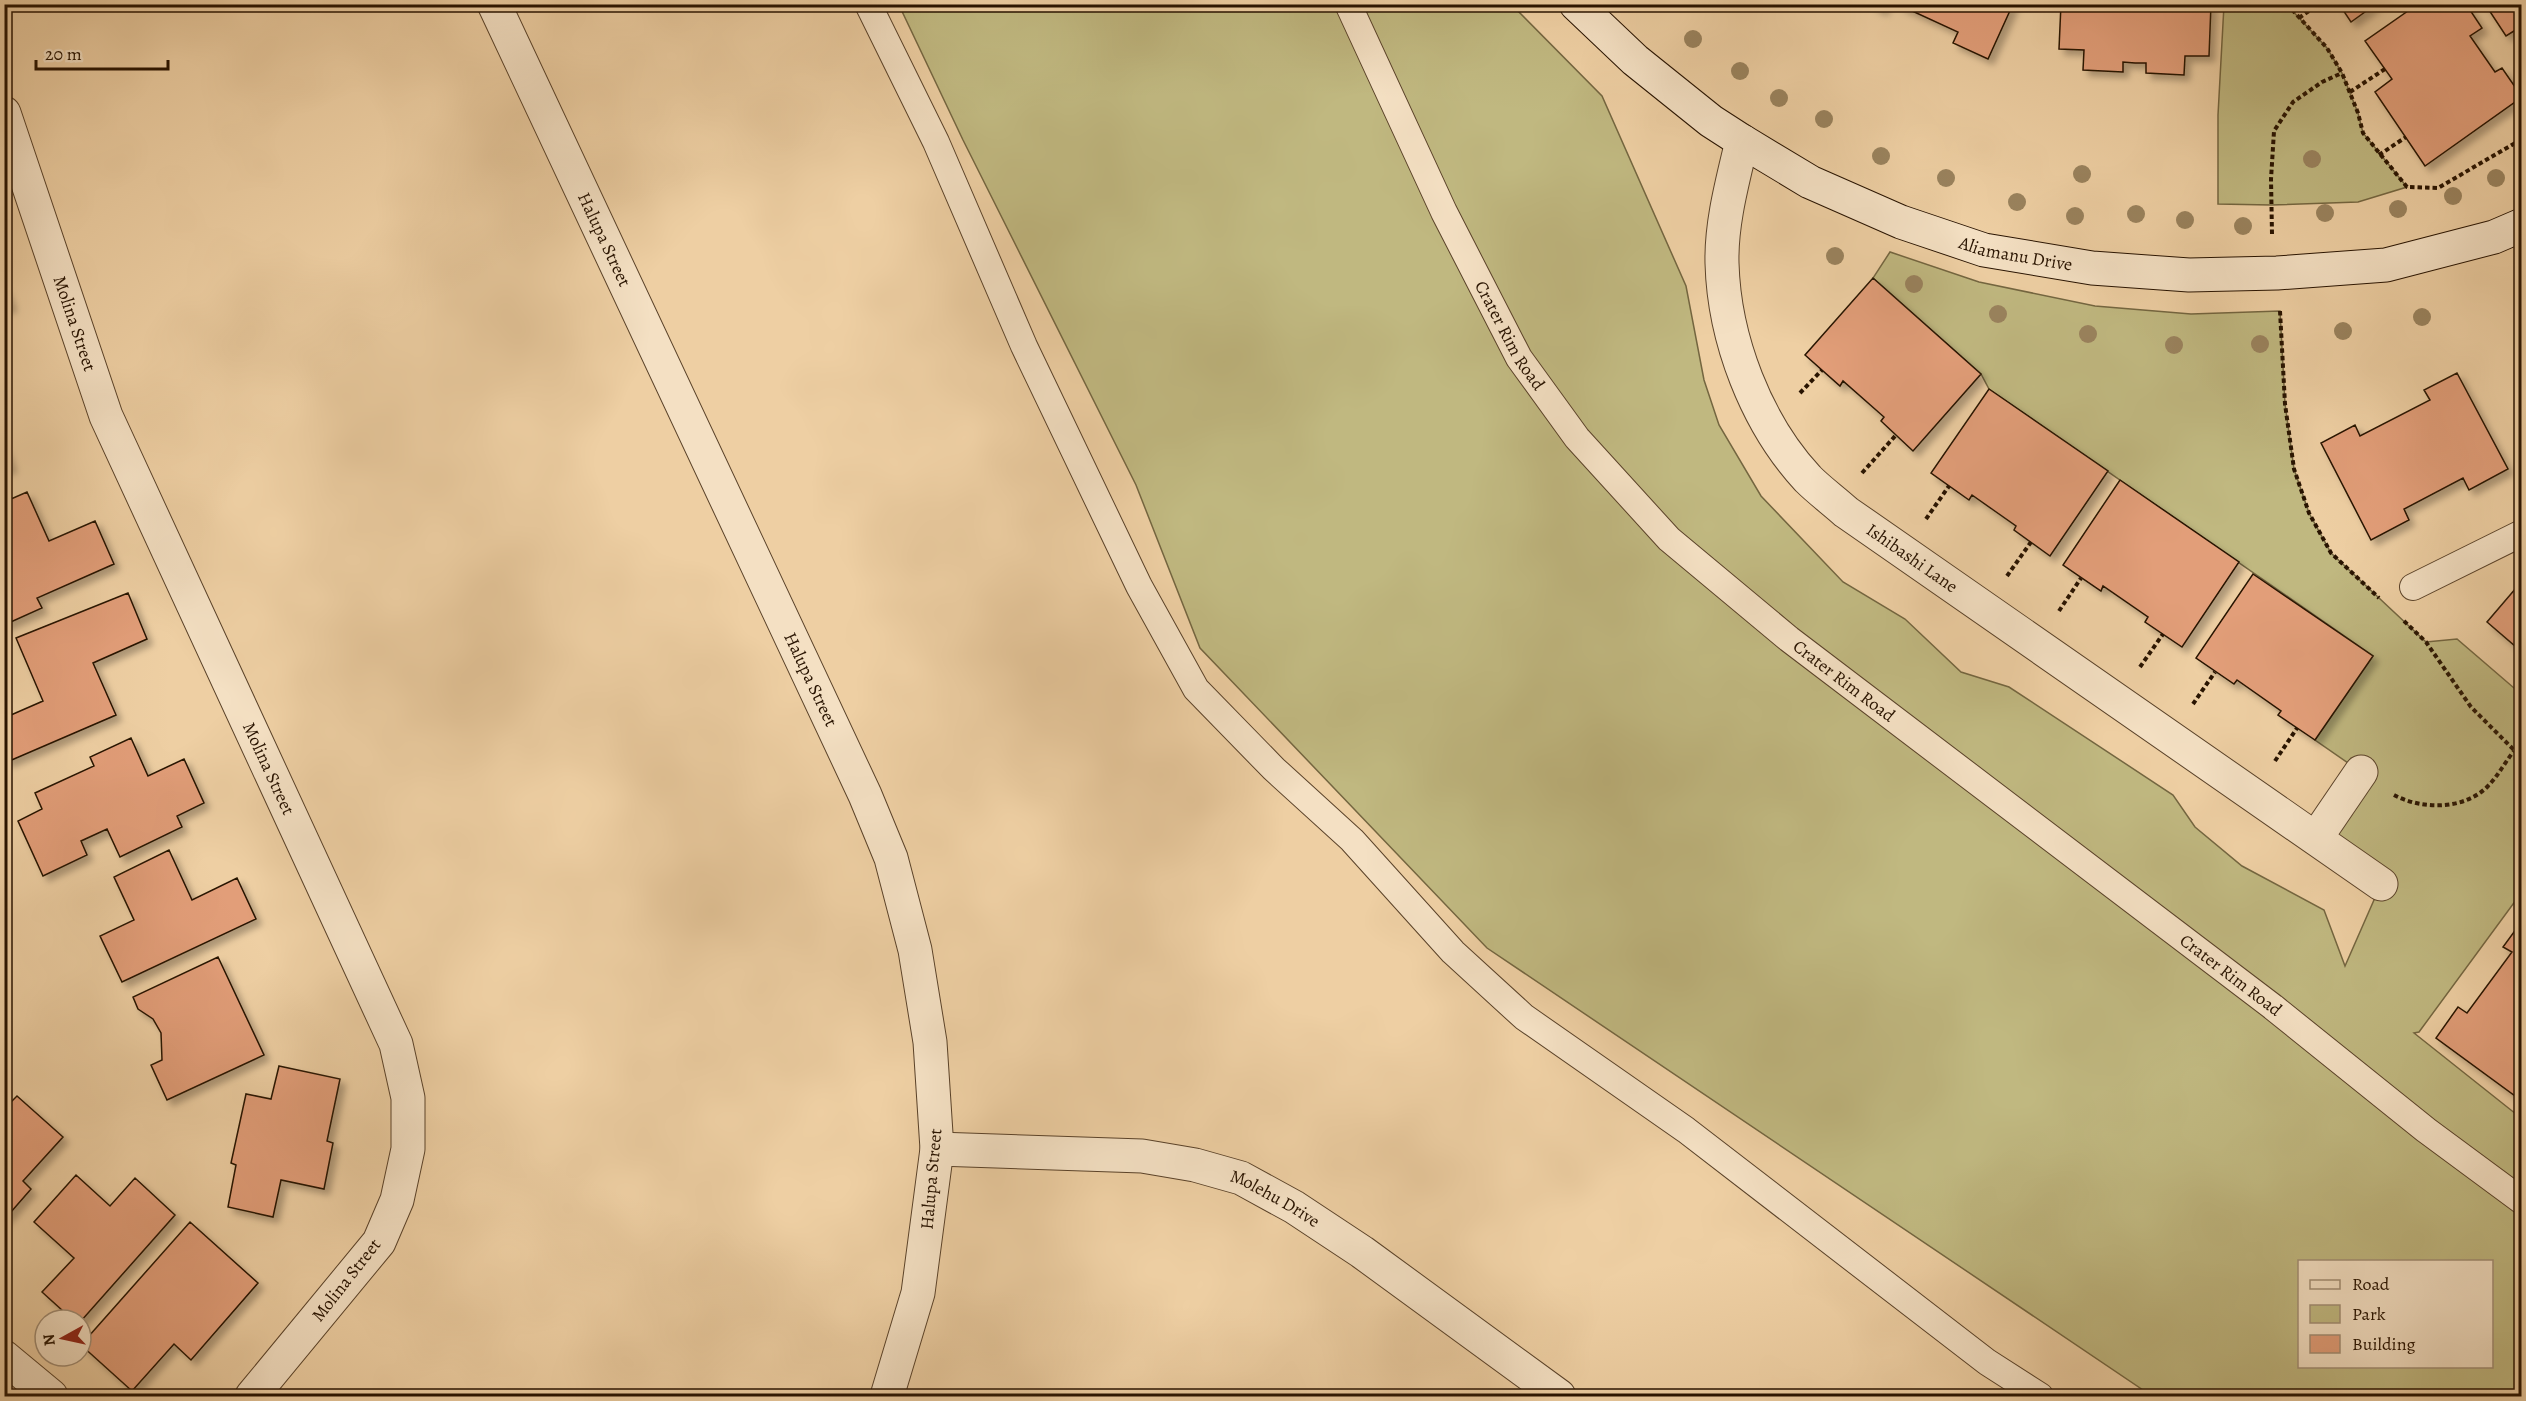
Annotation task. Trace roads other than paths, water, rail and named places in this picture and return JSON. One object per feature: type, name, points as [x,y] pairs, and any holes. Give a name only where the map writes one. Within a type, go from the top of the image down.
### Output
[{"type":"street","name":"Halupa Street","points":[[494,4],[860,784],[891,858],[907,913],[925,1000],[934,1086],[937,1149],[918,1293],[887,1396]]},
{"type":"street","name":"Aliamanu Drive","points":[[1576,4],[1635,60],[1711,121],[1742,141],[1810,182],[1901,222],[1984,250],[2092,268],[2189,275],[2277,273],[2386,265],[2494,237],[2522,225]]},
{"type":"street","name":"Molina Street","points":[[4,113],[106,416],[396,1044],[408,1098],[408,1149],[397,1200],[379,1242],[252,1396]]},
{"type":"street","name":"Ishibashi Lane","points":[[1742,141],[1726,221],[1722,262],[1734,343],[1745,378],[1766,417],[1809,480],[1846,512],[2381,884]]},
{"type":"street","points":[[2316,838],[2361,772]]},
{"type":"street","name":"Molehu Drive","points":[[937,1149],[1142,1156],[1195,1165],[1241,1178],[1294,1207],[1362,1251],[1559,1396]]},
{"type":"street","points":[[4,1358],[51,1396]]},
{"type":"lane","points":[[868,4],[936,142],[1029,357],[1139,586],[1196,689],[1274,770],[1352,840],[1452,952],[1524,1017],[1686,1130],[1987,1362],[2040,1396]]},
{"type":"lane","name":"Crater Rim Road","points":[[1348,4],[1444,212],[1519,358],[1577,438],[1669,539],[1789,639],[2264,1000],[2426,1130],[2522,1200]]},
{"type":"lane","points":[[2413,587],[2522,533]]}]
